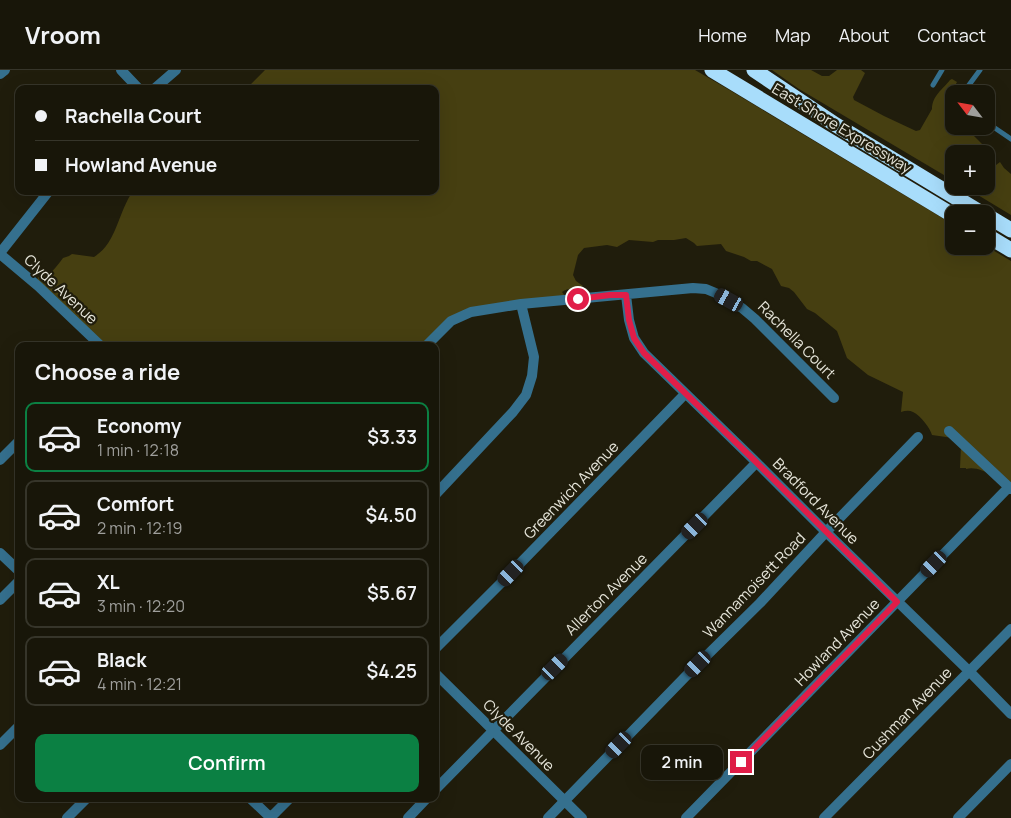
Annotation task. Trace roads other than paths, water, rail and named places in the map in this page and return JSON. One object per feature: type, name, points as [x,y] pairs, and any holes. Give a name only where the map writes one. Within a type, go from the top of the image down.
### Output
[{"type":"highway","name":"East Shore Expressway","points":[[712,70],[945,211]]},
{"type":"highway","name":"East Shore Expressway","points":[[754,70],[836,125],[968,205]]},
{"type":"highway","name":"East Shore Expressway","points":[[995,221],[1011,230]]},
{"type":"highway","points":[[995,240],[1011,250]]},
{"type":"street","points":[[0,74],[4,70]]},
{"type":"street","points":[[121,70],[135,85]]},
{"type":"street","points":[[159,85],[176,70]]},
{"type":"street","points":[[0,253],[46,195]]},
{"type":"street","name":"Clyde Avenue","points":[[0,253],[97,342]]},
{"type":"street","name":"Rachella Court","points":[[430,342],[451,321],[472,312],[521,304],[610,295],[693,288],[706,289],[742,308],[755,319],[834,398]]},
{"type":"street","name":"Bradford Avenue","points":[[626,295],[629,320],[634,338],[644,353],[1011,714]]},
{"type":"street","points":[[439,492],[514,412],[526,395],[532,376],[534,357],[521,304]]},
{"type":"street","name":"Greenwich Avenue","points":[[439,645],[685,394]]},
{"type":"street","points":[[949,432],[1010,488]]},
{"type":"street","name":"Wannamoisett Road","points":[[548,818],[760,603],[918,437]]},
{"type":"street","points":[[0,460],[15,445]]},
{"type":"street","name":"Allerton Avenue","points":[[439,786],[756,463]]},
{"type":"street","name":"Howland Avenue","points":[[686,818],[1010,488]]},
{"type":"street","points":[[0,553],[15,567]]},
{"type":"street","points":[[0,600],[15,585]]},
{"type":"street","name":"Cushman Avenue","points":[[824,818],[1011,629]]},
{"type":"street","name":"Clyde Avenue","points":[[439,677],[582,818]]},
{"type":"street","points":[[0,745],[15,730]]},
{"type":"street","points":[[958,818],[1011,764]]},
{"type":"street","points":[[67,818],[83,802]]},
{"type":"street","points":[[254,802],[271,818],[286,802]]},
{"type":"street","points":[[408,818],[423,802]]},
{"type":"lane","points":[[932,85],[942,70]]},
{"type":"lane","points":[[969,85],[980,70]]},
{"type":"lane","points":[[995,128],[1011,139]]}]
